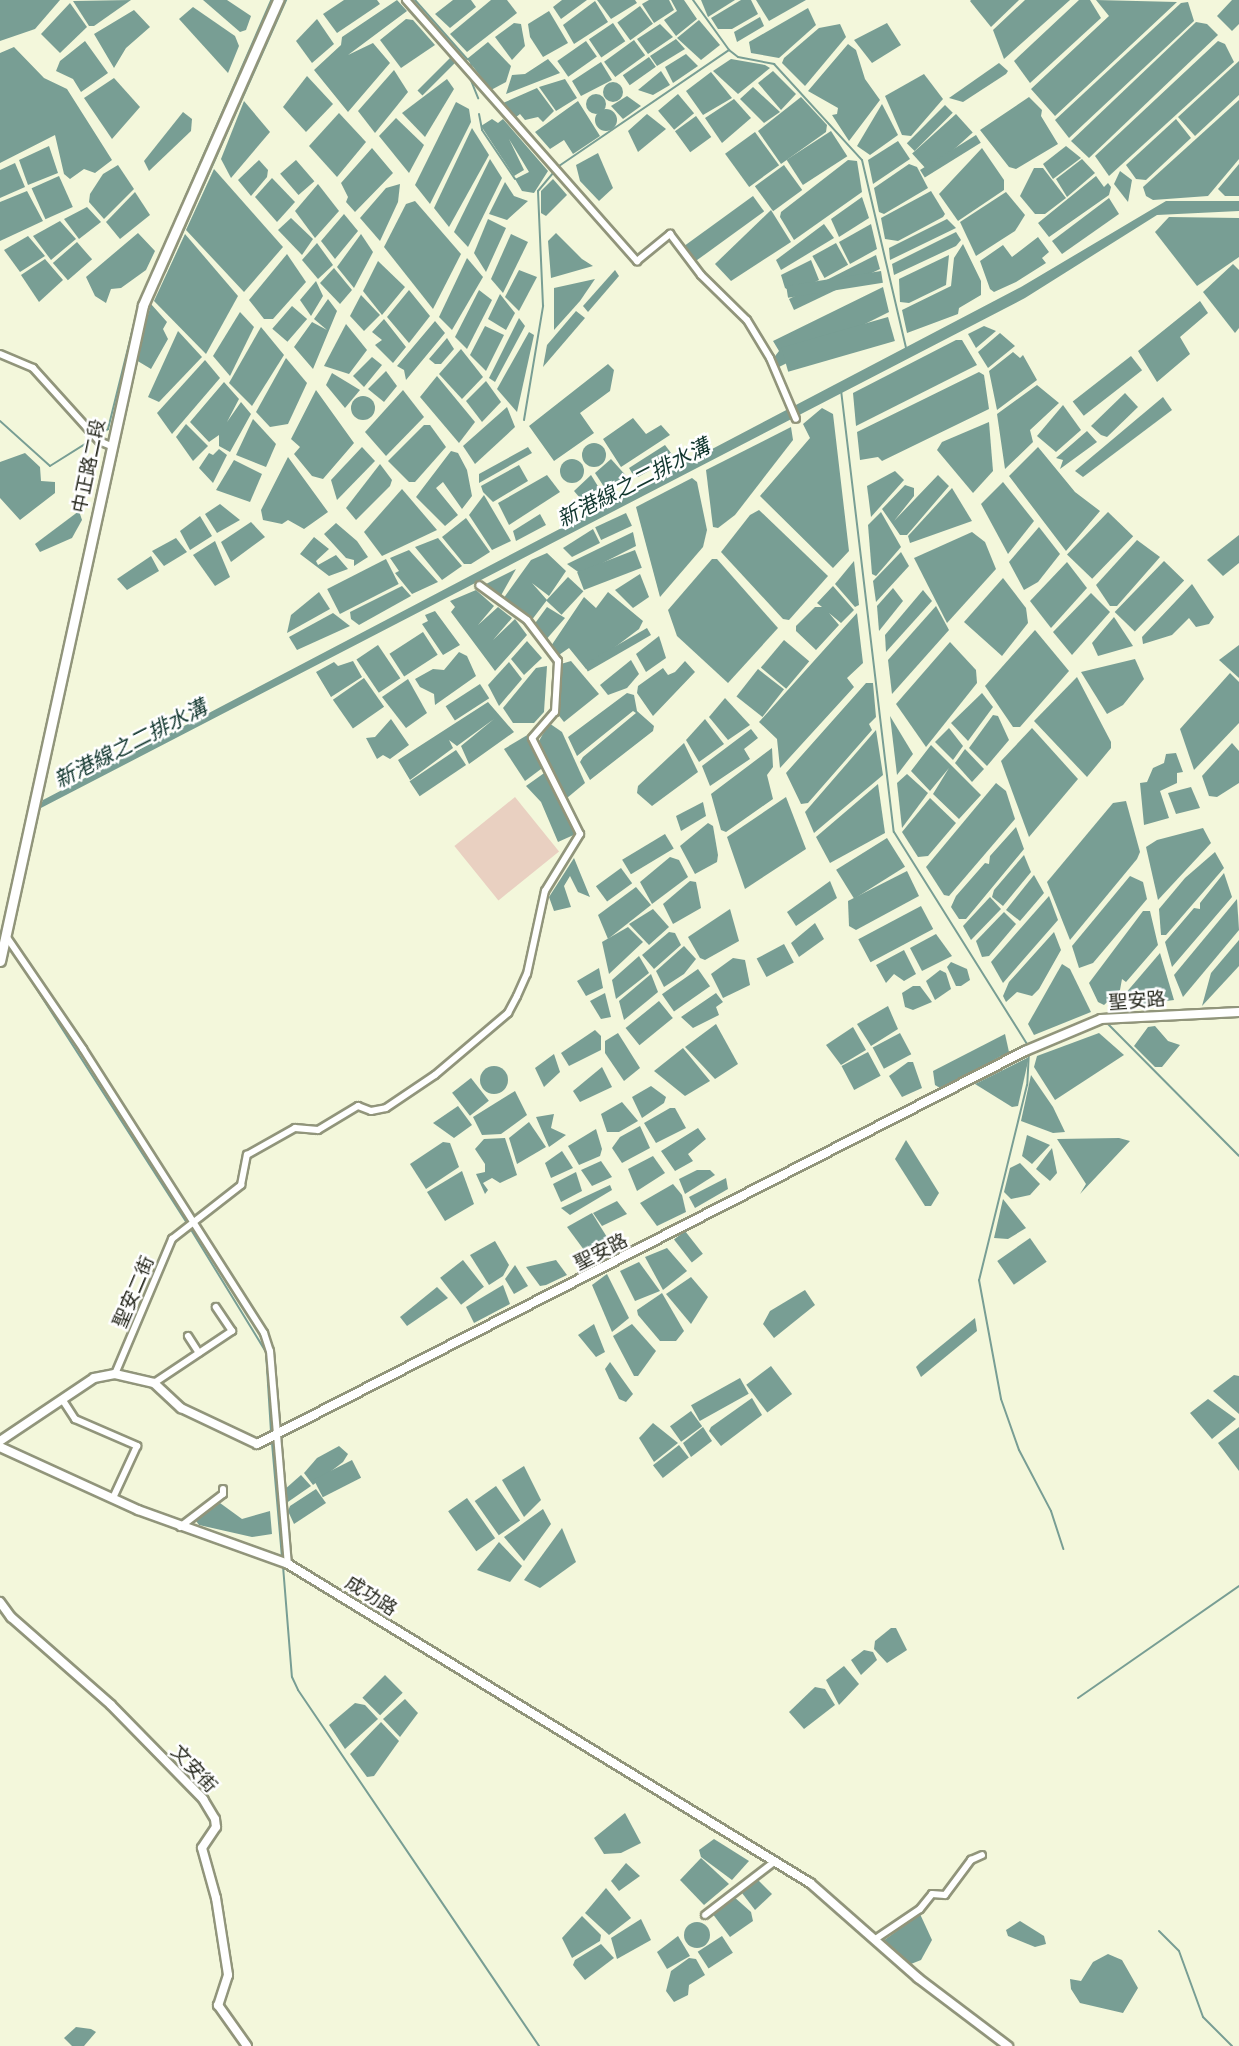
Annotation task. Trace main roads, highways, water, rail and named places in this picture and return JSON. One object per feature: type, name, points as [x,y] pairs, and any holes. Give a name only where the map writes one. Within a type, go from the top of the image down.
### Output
[{"type":"main road","name":"中正路二段","points":[[0,961],[143,305],[278,0]]},
{"type":"water","points":[[0,0],[60,0],[35,29],[0,41]]},
{"type":"water","points":[[131,0],[94,26],[89,26],[73,1]]},
{"type":"water","points":[[203,0],[227,0],[251,16],[246,30],[240,32]]},
{"type":"water","points":[[344,0],[377,0],[380,4],[337,33],[323,14]]},
{"type":"water","points":[[397,0],[407,11],[348,55],[373,43],[390,63],[348,112],[314,70],[341,45],[342,37]]},
{"type":"water","points":[[453,0],[471,0],[476,7],[450,28],[435,14]]},
{"type":"water","points":[[491,0],[507,0],[517,13],[467,52],[450,34]]},
{"type":"water","points":[[562,0],[587,0],[561,19],[553,7]]},
{"type":"water","points":[[597,0],[635,0],[637,3],[611,19]]},
{"type":"water","points":[[649,0],[669,0],[674,10],[654,23],[642,4]]},
{"type":"water","points":[[671,0],[684,0],[697,19],[676,36],[664,20],[677,11]]},
{"type":"water","points":[[701,0],[735,0],[708,17]]},
{"type":"water","points":[[741,0],[751,0],[758,14],[732,29],[718,29],[711,18]]},
{"type":"water","points":[[756,0],[806,0],[769,21]]},
{"type":"water","points":[[971,0],[1019,0],[991,27],[970,1]]},
{"type":"water","points":[[1025,0],[1070,0],[1004,59],[993,30]]},
{"type":"water","points":[[1079,0],[1090,0],[1101,18],[1030,83],[1014,61]]},
{"type":"water","points":[[1096,0],[1177,2],[1055,116],[1031,89],[1109,16]]},
{"type":"water","points":[[1232,0],[1239,0],[1239,24],[1232,31],[1217,16]]},
{"type":"water","points":[[595,1],[608,22],[574,44],[563,25]]},
{"type":"water","points":[[1188,2],[1194,21],[1069,138],[1055,120],[1181,3]]},
{"type":"water","points":[[70,3],[87,27],[60,53],[41,34]]},
{"type":"water","points":[[640,6],[653,24],[630,40],[617,22]]},
{"type":"water","points":[[193,7],[235,36],[239,46],[228,73],[179,19]]},
{"type":"water","points":[[808,8],[816,25],[779,58],[751,53],[749,42]]},
{"type":"water","points":[[134,10],[150,27],[126,48],[114,68],[94,34]]},
{"type":"water","points":[[549,11],[568,43],[543,57],[530,37],[528,24]]},
{"type":"water","points":[[760,17],[764,26],[737,42],[734,32]]},
{"type":"water","points":[[317,19],[334,44],[312,63],[296,41]]},
{"type":"water","points":[[406,19],[413,20],[435,45],[401,68],[380,40]]},
{"type":"water","points":[[699,20],[720,45],[701,60],[677,38]]},
{"type":"water","points":[[1196,22],[1207,24],[1218,35],[1089,158],[1071,141]]},
{"type":"water","points":[[514,23],[521,24],[525,46],[512,60],[495,37]]},
{"type":"water","points":[[613,23],[625,41],[601,57],[589,39]]},
{"type":"water","points":[[887,23],[901,45],[872,63],[854,40]]},
{"type":"water","points":[[660,24],[673,37],[648,54],[637,39]]},
{"type":"water","points":[[840,24],[846,37],[805,86],[782,63],[784,58],[819,28]]},
{"type":"water","points":[[676,39],[685,49],[657,66],[650,56]]},
{"type":"water","points":[[634,40],[645,55],[615,77],[604,62]]},
{"type":"water","points":[[85,41],[108,73],[81,92],[73,79],[56,71],[60,61]]},
{"type":"water","points":[[586,41],[597,57],[568,77],[557,61]]},
{"type":"water","points":[[1218,41],[1225,44],[1234,62],[1109,176],[1095,156]]},
{"type":"water","points":[[488,42],[511,66],[506,82],[491,90],[467,59]]},
{"type":"water","points":[[848,44],[856,50],[865,79],[880,100],[849,141],[832,115],[837,114],[838,108],[808,91]]},
{"type":"water","points":[[14,47],[44,78],[67,89],[112,160],[95,173],[84,169],[70,179],[64,174],[55,135],[0,163],[0,53]]},
{"type":"water","points":[[686,54],[698,66],[673,83],[665,67]]},
{"type":"water","points":[[649,57],[656,67],[630,85],[623,75]]},
{"type":"water","points":[[450,58],[455,63],[422,95],[417,91]]},
{"type":"water","points":[[548,59],[560,73],[506,94],[512,75],[525,74]]},
{"type":"water","points":[[731,59],[770,68],[738,94],[713,71]]},
{"type":"water","points":[[1239,61],[1239,95],[1195,136],[1178,117]]},
{"type":"water","points":[[601,62],[612,80],[581,96],[572,81]]},
{"type":"water","points":[[999,63],[1008,71],[1006,74],[963,102],[949,98]]},
{"type":"water","points":[[394,70],[408,92],[375,133],[358,111]]},
{"type":"water","points":[[661,71],[670,85],[653,95],[638,90]]},
{"type":"water","points":[[773,71],[796,94],[781,110],[758,83]]},
{"type":"water","points":[[711,72],[732,98],[703,115],[686,91]]},
{"type":"water","points":[[924,74],[943,99],[911,136],[902,135],[885,96]]},
{"type":"water","points":[[307,76],[333,104],[306,132],[283,107]]},
{"type":"water","points":[[114,78],[140,107],[112,139],[84,98]]},
{"type":"water","points":[[447,79],[454,89],[425,137],[402,113]]},
{"type":"water","points":[[565,79],[577,98],[556,111],[539,87]]},
{"type":"water","points":[[613,82],[620,85],[623,92],[620,99],[613,102],[606,99],[603,92],[606,85]]},
{"type":"water","points":[[753,87],[780,112],[764,123],[740,99]]},
{"type":"water","points":[[537,88],[554,111],[543,122],[538,117],[525,120],[520,114],[515,118],[503,103]]},
{"type":"water","points":[[596,94],[603,97],[606,104],[603,111],[596,114],[589,111],[586,104],[589,97]]},
{"type":"water","points":[[678,94],[694,113],[674,130],[658,111]]},
{"type":"water","points":[[627,96],[641,106],[623,119],[611,106]]},
{"type":"water","points":[[801,97],[827,125],[826,132],[781,164],[758,131]]},
{"type":"water","points":[[1029,97],[1042,110],[1041,116],[1058,144],[1016,169],[1009,167],[980,130]]},
{"type":"water","points":[[734,99],[751,118],[722,143],[705,118]]},
{"type":"water","points":[[1239,100],[1239,159],[1208,196],[1153,200],[1146,196],[1143,187]]},
{"type":"water","points":[[244,101],[270,132],[231,178],[221,159]]},
{"type":"water","points":[[578,101],[600,136],[573,154],[564,140],[550,149],[535,132]]},
{"type":"water","points":[[456,102],[469,109],[471,122],[430,204],[415,185]]},
{"type":"water","points":[[882,104],[898,135],[870,155],[857,146]]},
{"type":"water","points":[[945,105],[953,113],[915,151],[907,143]]},
{"type":"water","points":[[606,109],[614,112],[617,120],[614,128],[606,131],[598,128],[595,120],[598,112]]},
{"type":"water","points":[[183,112],[192,119],[191,131],[149,171],[144,161]]},
{"type":"water","points":[[339,113],[366,142],[337,177],[309,146]]},
{"type":"water","points":[[647,114],[666,129],[638,152],[628,131]]},
{"type":"water","points":[[956,114],[973,133],[929,172],[912,153]]},
{"type":"water","points":[[696,116],[711,137],[690,152],[675,131]]},
{"type":"water","points":[[396,118],[424,145],[409,173],[379,136]]},
{"type":"water","points":[[492,119],[498,123],[503,119],[548,171],[534,193],[522,191],[515,179],[529,172],[509,139],[524,170],[514,176],[481,126]]},
{"type":"water","points":[[1176,119],[1191,138],[1146,180],[1136,179],[1126,165]]},
{"type":"water","points":[[472,128],[489,155],[449,227],[434,208]]},
{"type":"water","points":[[831,131],[847,156],[803,185],[787,160]]},
{"type":"water","points":[[755,132],[779,165],[749,187],[725,154]]},
{"type":"water","points":[[976,135],[981,143],[925,178],[920,170]]},
{"type":"water","points":[[898,141],[910,159],[873,184],[868,160]]},
{"type":"water","points":[[49,146],[58,173],[28,185],[19,160]]},
{"type":"water","points":[[1066,146],[1081,158],[1053,179],[1043,164]]},
{"type":"water","points":[[372,148],[393,173],[355,212],[346,202],[348,197],[341,183]]},
{"type":"water","points":[[982,148],[1004,180],[1004,190],[958,221],[939,194]]},
{"type":"water","points":[[598,153],[613,188],[599,201],[580,181],[576,165]]},
{"type":"water","points":[[490,159],[502,178],[468,247],[454,232]]},
{"type":"water","points":[[1082,159],[1095,173],[1067,197],[1056,179]]},
{"type":"water","points":[[259,160],[268,170],[267,177],[251,196],[238,180]]},
{"type":"water","points":[[296,160],[314,181],[299,195],[280,174]]},
{"type":"water","points":[[848,160],[857,161],[862,192],[794,240],[780,217],[781,212]]},
{"type":"water","points":[[15,163],[25,187],[0,198],[0,170]]},
{"type":"water","points":[[909,164],[917,167],[928,188],[884,214],[879,212],[874,188]]},
{"type":"water","points":[[1239,164],[1239,196],[1225,196],[1218,189]]},
{"type":"water","points":[[118,165],[134,189],[104,219],[89,202],[90,194],[103,174]]},
{"type":"water","points":[[784,165],[802,190],[773,211],[755,186]]},
{"type":"water","points":[[1034,168],[1043,168],[1066,198],[1045,214],[1035,214],[1020,196]]},
{"type":"water","points":[[214,169],[283,247],[244,292],[186,230]]},
{"type":"water","points":[[1120,171],[1132,180],[1128,202],[1114,184]]},
{"type":"water","points":[[59,176],[73,207],[45,219],[32,188]]},
{"type":"water","points":[[1096,176],[1104,187],[1108,183],[1111,187],[1109,195],[1049,237],[1038,223]]},
{"type":"water","points":[[272,178],[295,202],[277,222],[255,197]]},
{"type":"water","points":[[553,179],[567,195],[546,216],[541,213],[541,191]]},
{"type":"water","points":[[505,182],[514,196],[528,201],[507,220],[489,214]]},
{"type":"water","points":[[318,184],[339,211],[315,238],[295,211]]},
{"type":"water","points":[[400,184],[398,202],[380,241],[360,218],[386,188]]},
{"type":"water","points":[[27,191],[43,221],[0,241],[0,202]]},
{"type":"water","points":[[931,191],[945,214],[943,217],[898,241],[885,239],[881,218]]},
{"type":"water","points":[[135,192],[150,215],[120,239],[106,222]]},
{"type":"water","points":[[1006,192],[1025,215],[1015,231],[976,256],[960,222]]},
{"type":"water","points":[[753,196],[764,211],[693,263],[682,248]]},
{"type":"water","points":[[862,197],[869,218],[839,237],[831,219]]},
{"type":"water","points":[[1109,198],[1119,214],[1062,254],[1052,241]]},
{"type":"water","points":[[415,201],[461,254],[433,309],[384,247],[406,204]]},
{"type":"water","points":[[1166,201],[1239,201],[1239,211],[1157,215],[1025,298],[39,809],[43,800],[1021,287]]},
{"type":"water","points":[[87,207],[101,222],[79,239],[64,219]]},
{"type":"water","points":[[771,210],[791,242],[731,281],[715,264]]},
{"type":"water","points":[[344,214],[358,231],[335,259],[321,241]]},
{"type":"water","points":[[1169,217],[1239,218],[1239,257],[1197,286],[1155,232]]},
{"type":"water","points":[[291,218],[313,239],[302,255],[278,230]]},
{"type":"water","points":[[488,219],[506,228],[486,272],[474,253]]},
{"type":"water","points":[[947,219],[956,228],[890,260],[889,248]]},
{"type":"water","points":[[60,221],[76,239],[51,260],[33,236]]},
{"type":"water","points":[[824,224],[834,238],[781,270],[776,260]]},
{"type":"water","points":[[871,224],[877,249],[850,264],[839,242]]},
{"type":"water","points":[[956,232],[961,240],[956,246],[894,275],[892,264]]},
{"type":"water","points":[[138,233],[155,251],[146,270],[121,288],[111,289],[106,303],[95,296],[86,277]]},
{"type":"water","points":[[556,233],[593,266],[551,278],[548,241]]},
{"type":"water","points":[[185,234],[238,296],[206,354],[154,301]]},
{"type":"water","points":[[361,234],[373,252],[354,288],[337,267]]},
{"type":"water","points":[[511,234],[528,242],[503,293],[491,279]]},
{"type":"water","points":[[28,236],[45,256],[20,272],[4,250]]},
{"type":"water","points":[[1038,237],[1049,252],[1042,258],[1046,263],[1016,282],[994,292],[990,289],[980,261],[1003,245],[1012,257]]},
{"type":"water","points":[[77,242],[92,259],[68,280],[53,263]]},
{"type":"water","points":[[317,243],[333,265],[318,279],[302,260]]},
{"type":"water","points":[[836,243],[848,265],[825,278],[812,256]]},
{"type":"water","points":[[963,244],[981,281],[981,295],[959,308],[958,314],[907,333],[902,310],[951,286],[954,258]]},
{"type":"water","points":[[287,254],[306,282],[273,319],[264,319],[249,300]]},
{"type":"water","points":[[876,255],[880,269],[794,310],[789,299]]},
{"type":"water","points":[[949,255],[946,285],[909,303],[900,302],[899,279]]},
{"type":"water","points":[[467,258],[483,277],[452,330],[439,317]]},
{"type":"water","points":[[45,259],[63,280],[39,302],[21,275]]},
{"type":"water","points":[[811,260],[819,280],[794,293],[785,288],[781,275]]},
{"type":"water","points":[[378,261],[405,287],[382,315],[363,291]]},
{"type":"water","points":[[1233,264],[1239,270],[1239,328],[1235,333],[1203,292]]},
{"type":"water","points":[[334,268],[352,290],[340,304],[320,283]]},
{"type":"water","points":[[519,270],[537,277],[519,311],[505,297]]},
{"type":"water","points":[[615,270],[619,276],[588,312],[583,306]]},
{"type":"water","points":[[881,271],[883,283],[788,298],[786,286]]},
{"type":"water","points":[[595,279],[580,301],[554,330],[554,288]]},
{"type":"water","points":[[316,281],[323,296],[311,316],[300,300]]},
{"type":"water","points":[[883,287],[889,312],[777,368],[772,360],[779,351],[773,341]]},
{"type":"water","points":[[409,290],[430,316],[409,343],[387,317]]},
{"type":"water","points":[[479,290],[492,300],[467,349],[455,337]]},
{"type":"water","points":[[500,294],[515,313],[506,330],[488,319]]},
{"type":"water","points":[[361,295],[380,315],[364,331],[350,316]]},
{"type":"water","points":[[328,299],[337,311],[313,369],[294,347],[312,322],[327,330],[314,319]]},
{"type":"water","points":[[1200,301],[1208,313],[1180,337],[1190,354],[1157,382],[1138,351]]},
{"type":"water","points":[[151,304],[167,322],[163,329],[168,339],[151,369],[136,360]]},
{"type":"water","points":[[292,306],[307,319],[287,342],[272,329]]},
{"type":"water","points":[[576,311],[585,318],[543,367],[547,345]]},
{"type":"water","points":[[240,312],[254,327],[230,376],[213,356]]},
{"type":"water","points":[[888,317],[895,341],[788,372],[781,348]]},
{"type":"water","points":[[519,318],[525,326],[495,382],[489,378]]},
{"type":"water","points":[[384,319],[406,347],[393,363],[375,345],[382,340],[372,332]]},
{"type":"water","points":[[435,321],[445,333],[406,380],[404,370],[397,366]]},
{"type":"water","points":[[346,324],[367,350],[349,374],[324,366]]},
{"type":"water","points":[[485,326],[504,335],[486,371],[470,355]]},
{"type":"water","points":[[984,326],[996,331],[976,348],[968,334]]},
{"type":"water","points":[[261,327],[284,355],[252,406],[229,383]]},
{"type":"water","points":[[178,331],[202,357],[159,402],[148,397]]},
{"type":"water","points":[[529,332],[534,335],[517,412],[497,389]]},
{"type":"water","points":[[1000,333],[1015,346],[988,368],[978,352]]},
{"type":"water","points":[[447,338],[454,349],[441,364],[435,364],[429,359]]},
{"type":"water","points":[[956,340],[962,340],[977,365],[856,426],[853,393]]},
{"type":"water","points":[[461,349],[483,377],[462,399],[439,374]]},
{"type":"water","points":[[1013,352],[1020,358],[1023,355],[1037,380],[997,410],[989,371]]},
{"type":"water","points":[[1131,356],[1142,370],[1084,416],[1073,402]]},
{"type":"water","points":[[372,357],[382,365],[364,387],[353,376]]},
{"type":"water","points":[[286,358],[307,383],[288,424],[270,427],[256,412]]},
{"type":"water","points":[[205,360],[220,378],[172,434],[157,413]]},
{"type":"water","points":[[608,364],[614,370],[610,391],[580,413],[594,433],[554,461],[529,426]]},
{"type":"water","points":[[386,371],[397,386],[384,402],[368,389]]},
{"type":"water","points":[[979,372],[984,375],[989,409],[882,461],[878,457],[860,460],[857,432]]},
{"type":"water","points":[[332,373],[360,390],[345,408],[326,385]]},
{"type":"water","points":[[437,376],[475,422],[459,443],[420,397]]},
{"type":"water","points":[[486,381],[501,402],[482,422],[466,401]]},
{"type":"water","points":[[224,382],[239,399],[227,422],[241,402],[251,414],[230,452],[219,446],[219,435],[209,442],[190,422]]},
{"type":"water","points":[[1037,385],[1059,403],[1030,430],[1033,442],[1005,469],[997,414]]},
{"type":"water","points":[[316,390],[354,443],[323,479],[312,476],[294,454],[300,447],[291,439]]},
{"type":"water","points":[[403,390],[424,417],[386,456],[365,432]]},
{"type":"water","points":[[1125,393],[1138,407],[1107,437],[1101,435],[1091,426]]},
{"type":"water","points":[[363,396],[372,399],[375,408],[372,417],[363,420],[354,417],[351,408],[354,399]]},
{"type":"water","points":[[1163,397],[1172,410],[1083,477],[1075,471]]},
{"type":"water","points":[[1063,405],[1081,430],[1056,452],[1037,436]]},
{"type":"water","points":[[507,407],[515,427],[475,464],[463,446]]},
{"type":"water","points":[[822,408],[833,414],[849,551],[833,568],[760,496],[810,438],[803,424]]},
{"type":"water","points":[[633,418],[646,434],[661,425],[670,435],[621,467],[603,439]]},
{"type":"water","points":[[253,419],[276,444],[266,467],[236,455]]},
{"type":"water","points":[[989,422],[993,471],[973,493],[937,450],[942,442]]},
{"type":"water","points":[[186,424],[208,446],[193,461],[176,437]]},
{"type":"water","points":[[424,425],[430,425],[446,447],[415,482],[409,482],[388,461]]},
{"type":"water","points":[[791,427],[793,440],[735,515],[718,528],[713,527],[706,470]]},
{"type":"water","points":[[1087,431],[1097,442],[1060,469],[1063,460],[1056,458]]},
{"type":"water","points":[[594,443],[602,447],[606,455],[602,463],[594,467],[586,463],[582,455],[586,447]]},
{"type":"water","points":[[665,445],[674,457],[638,477],[632,473],[629,468]]},
{"type":"water","points":[[362,447],[375,461],[337,500],[331,480]]},
{"type":"water","points":[[528,447],[532,453],[479,483],[479,474]]},
{"type":"water","points":[[1038,447],[1075,492],[1100,511],[1066,551],[1009,476]]},
{"type":"water","points":[[219,449],[227,455],[213,483],[199,468],[209,453],[213,455]]},
{"type":"water","points":[[451,451],[458,453],[467,470],[472,496],[462,509],[443,482],[436,488],[458,515],[445,526],[416,497]]},
{"type":"water","points":[[25,453],[40,467],[41,481],[55,482],[55,493],[20,520],[0,498],[0,462]]},
{"type":"water","points":[[288,457],[328,512],[304,529],[288,520],[282,524],[263,520],[261,510]]},
{"type":"water","points":[[572,459],[580,463],[584,471],[580,479],[572,483],[564,479],[560,471],[564,463]]},
{"type":"water","points":[[611,459],[629,479],[608,493],[595,473]]},
{"type":"water","points":[[234,460],[262,474],[250,502],[216,490]]},
{"type":"water","points":[[380,464],[392,480],[390,486],[356,520],[346,508]]},
{"type":"water","points":[[519,465],[528,481],[493,502],[481,486]]},
{"type":"water","points":[[895,471],[904,480],[871,517],[867,486]]},
{"type":"water","points":[[547,475],[560,492],[509,525],[498,503]]},
{"type":"water","points":[[591,475],[604,496],[586,505],[574,491]]},
{"type":"water","points":[[938,475],[949,486],[907,535],[900,535],[882,509],[905,485],[914,488],[914,496],[894,521]]},
{"type":"water","points":[[692,478],[697,482],[707,530],[703,547],[660,597],[636,507]]},
{"type":"water","points":[[1003,482],[1034,521],[1008,554],[981,504]]},
{"type":"water","points":[[952,488],[972,521],[910,543],[908,536]]},
{"type":"water","points":[[402,489],[437,530],[382,556],[364,532]]},
{"type":"water","points":[[484,495],[511,541],[492,550],[469,515]]},
{"type":"water","points":[[220,504],[240,520],[217,533],[205,514]]},
{"type":"water","points":[[759,510],[828,576],[789,620],[783,619],[721,552],[750,515]]},
{"type":"water","points":[[79,511],[82,520],[72,538],[40,552],[35,544]]},
{"type":"water","points":[[881,512],[901,547],[876,576],[872,574],[868,525]]},
{"type":"water","points":[[1108,512],[1133,536],[1092,579],[1067,554]]},
{"type":"water","points":[[626,513],[632,526],[601,540],[595,527]]},
{"type":"water","points":[[540,514],[546,525],[516,541],[513,531]]},
{"type":"water","points":[[200,516],[212,536],[190,550],[180,531]]},
{"type":"water","points":[[466,518],[490,552],[471,564],[464,564],[442,537]]},
{"type":"water","points":[[251,522],[265,537],[231,562],[221,542]]},
{"type":"water","points":[[336,523],[357,541],[368,557],[354,566],[354,560],[346,558],[324,534]]},
{"type":"water","points":[[1039,527],[1060,554],[1038,582],[1024,590],[1009,562]]},
{"type":"water","points":[[593,529],[600,543],[572,557],[563,548]]},
{"type":"water","points":[[633,532],[636,546],[581,574],[567,564]]},
{"type":"water","points":[[972,532],[985,542],[996,569],[947,623],[914,558]]},
{"type":"water","points":[[1239,535],[1239,563],[1223,576],[1207,560]]},
{"type":"water","points":[[314,537],[329,549],[316,561],[318,565],[336,555],[348,569],[329,576],[300,554]]},
{"type":"water","points":[[176,538],[187,552],[164,566],[152,551]]},
{"type":"water","points":[[438,538],[462,566],[442,580],[415,547]]},
{"type":"water","points":[[1137,540],[1160,557],[1117,606],[1110,606],[1096,585]]},
{"type":"water","points":[[215,541],[230,577],[215,586],[193,555]]},
{"type":"water","points":[[409,550],[438,582],[412,594],[395,573],[399,571],[390,558]]},
{"type":"water","points":[[635,550],[642,568],[584,590],[577,572]]},
{"type":"water","points":[[901,552],[909,566],[876,602],[873,581]]},
{"type":"water","points":[[547,553],[566,571],[549,596],[532,583],[547,600],[531,621],[503,599],[531,560]]},
{"type":"water","points":[[151,556],[159,571],[127,590],[117,579]]},
{"type":"water","points":[[386,559],[399,584],[340,614],[327,589]]},
{"type":"water","points":[[712,559],[717,559],[778,628],[728,683],[677,636],[668,610]]},
{"type":"water","points":[[854,561],[859,605],[855,607],[835,584]]},
{"type":"water","points":[[1164,561],[1184,580],[1135,632],[1115,612]]},
{"type":"water","points":[[1067,562],[1087,588],[1051,628],[1030,601]]},
{"type":"water","points":[[516,569],[499,599],[484,585]]},
{"type":"water","points":[[640,574],[649,597],[633,608],[615,590]]},
{"type":"water","points":[[568,577],[583,591],[562,615],[546,600]]},
{"type":"water","points":[[1003,578],[1026,608],[1028,623],[1002,656],[964,622]]},
{"type":"water","points":[[1192,584],[1214,617],[1209,624],[1196,627],[1189,618],[1172,635],[1143,644],[1142,637]]},
{"type":"water","points":[[402,586],[411,596],[359,625],[351,619],[350,612]]},
{"type":"water","points":[[833,586],[854,610],[841,623],[829,613],[839,625],[816,650],[796,631],[796,626],[815,607],[822,607],[817,603]]},
{"type":"water","points":[[893,588],[903,601],[879,631],[877,606]]},
{"type":"water","points":[[476,590],[494,606],[478,625],[498,607],[512,618],[493,640],[515,619],[527,635],[495,671],[451,612],[455,607],[450,601]]},
{"type":"water","points":[[923,590],[932,601],[886,652],[885,635]]},
{"type":"water","points":[[319,592],[330,609],[287,633],[291,615]]},
{"type":"water","points":[[608,592],[643,621],[639,629],[586,669],[569,648],[556,657],[549,649],[584,597],[596,608]]},
{"type":"water","points":[[1091,593],[1110,612],[1072,655],[1053,632]]},
{"type":"water","points":[[936,606],[949,630],[892,694],[888,660]]},
{"type":"water","points":[[547,607],[565,618],[544,642],[533,626]]},
{"type":"water","points":[[435,611],[460,645],[443,655],[422,624],[428,621],[425,615]]},
{"type":"water","points":[[333,613],[350,626],[297,650],[289,637]]},
{"type":"water","points":[[857,613],[863,663],[847,678],[854,687],[780,768],[777,739],[759,722]]},
{"type":"water","points":[[1114,617],[1133,646],[1098,656],[1092,643]]},
{"type":"water","points":[[647,628],[651,635],[588,671],[584,664]]},
{"type":"water","points":[[1035,630],[1069,671],[1020,727],[1013,727],[985,686]]},
{"type":"water","points":[[423,632],[438,655],[404,676],[389,654]]},
{"type":"water","points":[[659,636],[666,658],[646,672],[636,654]]},
{"type":"water","points":[[784,640],[809,661],[786,689],[761,668]]},
{"type":"water","points":[[527,641],[542,658],[524,675],[511,659]]},
{"type":"water","points":[[950,642],[976,670],[977,683],[926,747],[896,704]]},
{"type":"water","points":[[378,645],[400,678],[379,693],[356,660]]},
{"type":"water","points":[[1239,645],[1239,678],[1219,660]]},
{"type":"water","points":[[459,652],[467,656],[476,676],[435,705],[434,694],[420,687],[415,679],[433,669],[444,670]]},
{"type":"water","points":[[1135,659],[1144,679],[1123,705],[1107,714],[1081,672]]},
{"type":"water","points":[[631,660],[639,674],[627,688],[608,695],[600,685]]},
{"type":"water","points":[[353,661],[362,677],[331,697],[316,672],[334,662],[338,666]]},
{"type":"water","points":[[571,661],[599,694],[564,722],[556,712],[561,664]]},
{"type":"water","points":[[685,661],[695,672],[653,716],[637,693],[638,686],[663,668],[668,675],[675,672]]},
{"type":"water","points":[[509,662],[522,679],[499,706],[488,685]]},
{"type":"water","points":[[547,666],[544,712],[534,723],[513,723],[503,708],[536,668]]},
{"type":"water","points":[[758,669],[784,689],[762,717],[736,697]]},
{"type":"water","points":[[1230,673],[1239,682],[1239,723],[1194,770],[1180,729]]},
{"type":"water","points":[[1077,677],[1111,742],[1111,748],[1087,777],[1034,721]]},
{"type":"water","points":[[364,678],[384,707],[353,728],[333,700]]},
{"type":"water","points":[[408,679],[427,713],[406,728],[382,697]]},
{"type":"water","points":[[866,683],[873,683],[876,717],[869,724],[872,730],[808,803],[801,804],[786,773]]},
{"type":"water","points":[[480,684],[489,698],[455,721],[446,706]]},
{"type":"water","points":[[627,693],[634,695],[637,711],[654,726],[653,731],[590,780],[580,762],[583,757],[636,713],[633,711],[577,756],[568,737]]},
{"type":"water","points":[[982,693],[993,707],[968,741],[951,723]]},
{"type":"water","points":[[725,698],[750,725],[728,740],[709,717]]},
{"type":"water","points":[[488,702],[514,732],[469,764],[461,746],[494,719],[457,746],[449,740],[453,748],[410,780],[398,760]]},
{"type":"water","points":[[993,715],[998,716],[1009,740],[987,766],[969,748]]},
{"type":"water","points":[[890,716],[913,754],[897,775]]},
{"type":"water","points":[[391,719],[409,745],[390,759],[383,755],[377,759],[366,738],[375,737]]},
{"type":"water","points":[[705,719],[724,744],[699,762],[686,740]]},
{"type":"water","points":[[549,723],[562,732],[585,783],[567,798],[539,741]]},
{"type":"water","points":[[949,728],[963,746],[953,760],[935,742]]},
{"type":"water","points":[[1032,728],[1078,779],[1029,837],[1001,761]]},
{"type":"water","points":[[751,729],[758,738],[744,749],[750,759],[710,786],[702,766]]},
{"type":"water","points":[[876,730],[883,775],[814,833],[805,812]]},
{"type":"water","points":[[529,734],[545,766],[525,781],[504,749]]},
{"type":"water","points":[[684,743],[698,772],[652,806],[637,793],[638,786]]},
{"type":"water","points":[[1232,743],[1239,751],[1239,783],[1217,797],[1209,796],[1202,776]]},
{"type":"water","points":[[931,745],[981,795],[959,819],[933,794],[949,768],[930,791],[911,771]]},
{"type":"water","points":[[772,748],[773,767],[767,775],[773,799],[726,832],[721,830],[711,794]]},
{"type":"water","points":[[965,749],[984,769],[972,782],[955,763]]},
{"type":"water","points":[[456,750],[466,765],[420,796],[410,781]]},
{"type":"water","points":[[1176,753],[1183,772],[1177,773],[1177,783],[1160,791],[1169,818],[1144,825],[1140,783],[1147,782],[1153,768],[1164,763],[1166,754]]},
{"type":"water","points":[[547,771],[578,833],[558,842],[541,802],[526,786]]},
{"type":"water","points":[[907,774],[928,793],[902,828],[897,783]]},
{"type":"water","points":[[996,783],[1006,791],[1015,819],[949,896],[944,895],[926,867]]},
{"type":"water","points":[[878,784],[885,833],[830,863],[816,837]]},
{"type":"water","points":[[1191,787],[1200,808],[1176,814],[1168,793]]},
{"type":"water","points":[[786,797],[806,849],[745,889],[727,837]]},
{"type":"water","points":[[930,798],[956,823],[928,856],[918,857],[902,832]]},
{"type":"water","points":[[1126,801],[1140,852],[1070,940],[1047,882],[1113,803]]},
{"type":"water","points":[[703,802],[706,816],[681,831],[676,816]]},
{"type":"water","points":[[708,823],[713,826],[717,862],[695,874],[680,846]]},
{"type":"water","points":[[1016,827],[1024,849],[966,919],[959,919],[951,907],[956,896],[985,863],[989,864],[990,856]]},
{"type":"water","points":[[1203,828],[1211,843],[1158,900],[1146,847],[1157,840]]},
{"type":"water","points":[[665,834],[674,849],[631,874],[622,860]]},
{"type":"water","points":[[887,838],[905,867],[854,899],[836,870]]},
{"type":"water","points":[[1215,852],[1224,868],[1166,935],[1161,935],[1159,909],[1185,878]]},
{"type":"water","points":[[1024,855],[1031,872],[1003,906],[992,897],[994,890]]},
{"type":"water","points":[[670,857],[679,860],[688,877],[652,904],[640,882]]},
{"type":"water","points":[[574,858],[590,897],[578,892],[570,876],[564,886],[571,907],[554,911],[549,897]]},
{"type":"water","points":[[621,868],[632,883],[607,902],[596,886]]},
{"type":"water","points":[[907,871],[919,896],[856,930],[849,926],[848,901]]},
{"type":"water","points":[[1224,873],[1232,897],[1172,967],[1165,942],[1194,908],[1200,909],[1200,903]]},
{"type":"water","points":[[1034,875],[1044,893],[1020,921],[1006,910]]},
{"type":"water","points":[[1130,876],[1143,882],[1147,899],[1093,963],[1079,968],[1072,946]]},
{"type":"water","points":[[690,881],[696,882],[701,908],[673,924],[663,904]]},
{"type":"water","points":[[830,881],[837,898],[796,926],[787,912]]},
{"type":"water","points":[[636,887],[651,905],[608,939],[598,915]]},
{"type":"water","points":[[1049,896],[1058,920],[1003,983],[991,962]]},
{"type":"water","points":[[990,897],[1001,909],[971,940],[963,926]]},
{"type":"water","points":[[1237,899],[1239,930],[1183,997],[1174,975]]},
{"type":"water","points":[[921,906],[933,929],[871,962],[858,939]]},
{"type":"water","points":[[653,909],[669,927],[649,945],[629,924]]},
{"type":"water","points":[[730,909],[739,941],[705,960],[700,958],[688,937]]},
{"type":"water","points":[[1143,911],[1150,911],[1158,945],[1126,982],[1122,979],[1120,990],[1104,1005],[1098,1002],[1089,983]]},
{"type":"water","points":[[1004,912],[1016,924],[989,956],[982,957],[976,941]]},
{"type":"water","points":[[815,923],[824,939],[799,957],[791,943]]},
{"type":"water","points":[[628,927],[643,942],[609,974],[602,942]]},
{"type":"water","points":[[669,932],[675,933],[681,945],[654,969],[642,955]]},
{"type":"water","points":[[1054,932],[1061,950],[1039,989],[1032,996],[1017,992],[1006,1002],[1003,996],[1009,982]]},
{"type":"water","points":[[936,934],[952,956],[922,971],[910,948]]},
{"type":"water","points":[[1239,940],[1239,966],[1202,1006],[1211,973]]},
{"type":"water","points":[[784,944],[794,963],[766,977],[757,959]]},
{"type":"water","points":[[684,946],[696,959],[684,974],[664,987],[656,971]]},
{"type":"water","points":[[904,950],[916,974],[904,981],[894,974],[886,983],[876,965]]},
{"type":"water","points":[[1160,953],[1174,1000],[1113,1008]]},
{"type":"water","points":[[639,956],[649,973],[616,999],[612,980]]},
{"type":"water","points":[[733,958],[745,960],[750,985],[723,998],[711,974]]},
{"type":"water","points":[[951,962],[967,969],[970,980],[956,986],[947,967]]},
{"type":"water","points":[[1062,964],[1070,969],[1091,1012],[1034,1035],[1028,1024]]},
{"type":"water","points":[[599,968],[603,988],[586,996],[577,981]]},
{"type":"water","points":[[698,969],[710,986],[674,1011],[662,994]]},
{"type":"water","points":[[940,970],[946,973],[951,989],[935,1000],[926,981]]},
{"type":"water","points":[[651,974],[658,992],[624,1020],[619,1001]]},
{"type":"water","points":[[913,986],[920,986],[932,1002],[913,1010],[905,1007],[902,993]]},
{"type":"water","points":[[605,993],[611,1017],[601,1019],[590,1001]]},
{"type":"water","points":[[716,993],[723,1002],[716,1007],[719,1015],[693,1028],[681,1017]]},
{"type":"water","points":[[659,1001],[673,1018],[639,1045],[626,1028]]},
{"type":"water","points":[[888,1006],[898,1029],[871,1046],[857,1024]]},
{"type":"water","points":[[716,1024],[738,1064],[715,1079],[685,1047]]},
{"type":"water","points":[[1155,1026],[1168,1041],[1180,1045],[1162,1067],[1155,1067],[1134,1046],[1148,1027]]},
{"type":"water","points":[[853,1027],[866,1050],[841,1065],[826,1045]]},
{"type":"water","points":[[595,1030],[601,1036],[601,1050],[569,1066],[561,1053]]},
{"type":"water","points":[[618,1033],[640,1068],[624,1081],[605,1053],[605,1041]]},
{"type":"water","points":[[900,1033],[911,1054],[884,1069],[873,1048]]},
{"type":"water","points":[[1099,1033],[1124,1055],[1055,1100],[1034,1067],[1037,1056]]},
{"type":"water","points":[[1005,1034],[1009,1052],[940,1088],[935,1085],[933,1071]]},
{"type":"water","points":[[683,1048],[710,1081],[685,1096],[654,1071]]},
{"type":"water","points":[[868,1052],[881,1076],[854,1090],[842,1066]]},
{"type":"water","points":[[554,1054],[560,1072],[544,1087],[535,1068]]},
{"type":"water","points":[[1029,1057],[1018,1106],[1012,1107],[975,1084]]},
{"type":"water","points":[[908,1062],[913,1062],[922,1088],[902,1097],[889,1076]]},
{"type":"water","points":[[494,1066],[504,1070],[508,1080],[504,1090],[494,1094],[484,1090],[480,1080],[484,1070]]},
{"type":"water","points":[[602,1067],[612,1087],[580,1102],[573,1091]]},
{"type":"water","points":[[1031,1075],[1053,1107],[1065,1132],[1053,1133],[1021,1121]]},
{"type":"water","points":[[471,1078],[489,1101],[470,1116],[452,1093]]},
{"type":"water","points":[[651,1086],[666,1097],[664,1103],[642,1118],[632,1097]]},
{"type":"water","points":[[515,1091],[527,1115],[501,1134],[482,1135],[473,1117]]},
{"type":"water","points":[[622,1102],[638,1121],[619,1132],[607,1132],[601,1114]]},
{"type":"water","points":[[458,1106],[472,1125],[454,1138],[433,1123]]},
{"type":"water","points":[[670,1108],[675,1108],[686,1128],[656,1143],[644,1123]]},
{"type":"water","points":[[554,1114],[551,1128],[566,1135],[549,1147],[536,1117]]},
{"type":"water","points":[[529,1122],[546,1147],[517,1164],[509,1138]]},
{"type":"water","points":[[640,1126],[650,1148],[622,1163],[612,1148],[620,1137]]},
{"type":"water","points":[[698,1128],[706,1139],[688,1154],[693,1161],[675,1171],[661,1151]]},
{"type":"water","points":[[596,1129],[602,1149],[600,1156],[579,1165],[568,1146]]},
{"type":"water","points":[[1027,1135],[1050,1145],[1032,1164],[1022,1156]]},
{"type":"water","points":[[505,1138],[517,1175],[500,1183],[492,1178],[483,1183],[488,1190],[485,1194],[476,1174],[485,1172],[485,1164],[475,1149],[484,1139]]},
{"type":"water","points":[[1119,1138],[1130,1141],[1080,1194],[1086,1184],[1057,1139]]},
{"type":"water","points":[[906,1140],[939,1193],[931,1206],[925,1206],[895,1159]]},
{"type":"water","points":[[443,1142],[450,1143],[459,1167],[426,1189],[410,1164]]},
{"type":"water","points":[[1052,1148],[1057,1173],[1050,1181],[1036,1169]]},
{"type":"water","points":[[562,1151],[573,1168],[551,1178],[545,1163]]},
{"type":"water","points":[[653,1156],[665,1173],[637,1191],[628,1169]]},
{"type":"water","points":[[601,1161],[612,1177],[592,1186],[581,1170]]},
{"type":"water","points":[[1020,1163],[1040,1184],[1030,1195],[1011,1199],[1004,1192],[1010,1168]]},
{"type":"water","points":[[697,1170],[710,1170],[715,1175],[685,1194],[679,1179]]},
{"type":"water","points":[[462,1171],[474,1204],[445,1221],[427,1192]]},
{"type":"water","points":[[576,1172],[582,1191],[561,1202],[553,1184]]},
{"type":"water","points":[[726,1178],[728,1189],[695,1208],[689,1197]]},
{"type":"water","points":[[673,1184],[682,1195],[686,1212],[657,1226],[640,1203]]},
{"type":"water","points":[[610,1185],[612,1190],[570,1215],[561,1208]]},
{"type":"water","points":[[1003,1199],[1026,1228],[1008,1239],[994,1238]]},
{"type":"water","points":[[617,1201],[627,1214],[602,1226],[593,1213]]},
{"type":"water","points":[[592,1213],[610,1242],[587,1254],[567,1227]]},
{"type":"water","points":[[685,1231],[703,1254],[692,1262],[674,1240]]},
{"type":"water","points":[[1030,1238],[1047,1262],[1014,1285],[997,1261]]},
{"type":"water","points":[[495,1241],[509,1265],[503,1276],[489,1285],[470,1255]]},
{"type":"water","points":[[667,1248],[687,1271],[663,1290],[645,1257]]},
{"type":"water","points":[[463,1260],[484,1287],[461,1305],[440,1278]]},
{"type":"water","points":[[556,1260],[567,1275],[546,1285],[540,1286],[526,1267]]},
{"type":"water","points":[[639,1262],[660,1291],[635,1301],[620,1271]]},
{"type":"water","points":[[515,1265],[528,1286],[514,1294],[505,1279]]},
{"type":"water","points":[[607,1274],[629,1318],[612,1332],[592,1285]]},
{"type":"water","points":[[691,1277],[708,1297],[691,1324],[666,1294]]},
{"type":"water","points":[[503,1285],[510,1304],[474,1323],[466,1307]]},
{"type":"water","points":[[437,1287],[448,1298],[407,1326],[400,1317]]},
{"type":"water","points":[[805,1290],[815,1305],[774,1338],[763,1324],[770,1311]]},
{"type":"water","points":[[662,1293],[684,1331],[676,1341],[660,1341],[638,1315],[637,1310]]},
{"type":"water","points":[[975,1318],[977,1331],[921,1377],[916,1367]]},
{"type":"water","points":[[594,1324],[605,1352],[596,1357],[578,1335]]},
{"type":"water","points":[[632,1324],[656,1351],[638,1376],[634,1376],[613,1336]]},
{"type":"water","points":[[610,1362],[633,1394],[626,1402],[619,1399],[605,1369]]},
{"type":"water","points":[[771,1366],[792,1394],[767,1413],[746,1385]]},
{"type":"water","points":[[1234,1375],[1239,1376],[1239,1414],[1213,1391]]},
{"type":"water","points":[[740,1378],[749,1394],[700,1421],[691,1405]]},
{"type":"water","points":[[752,1398],[762,1415],[721,1446],[709,1431],[711,1427]]},
{"type":"water","points":[[1208,1399],[1236,1419],[1212,1439],[1190,1413]]},
{"type":"water","points":[[691,1411],[702,1426],[681,1442],[670,1426]]},
{"type":"water","points":[[653,1423],[678,1443],[654,1462],[639,1438]]},
{"type":"water","points":[[703,1427],[712,1441],[691,1457],[683,1443]]},
{"type":"water","points":[[1239,1427],[1239,1471],[1218,1443]]},
{"type":"water","points":[[679,1445],[689,1458],[663,1478],[653,1465]]},
{"type":"water","points":[[339,1446],[348,1454],[343,1462],[313,1485],[304,1473],[317,1458]]},
{"type":"water","points":[[352,1460],[361,1478],[323,1497],[314,1480]]},
{"type":"water","points":[[524,1466],[541,1500],[524,1517],[502,1480]]},
{"type":"water","points":[[301,1475],[311,1486],[285,1504],[284,1490]]},
{"type":"water","points":[[496,1486],[520,1520],[499,1535],[475,1501]]},
{"type":"water","points":[[316,1489],[326,1503],[294,1524],[288,1511],[290,1506]]},
{"type":"water","points":[[467,1498],[495,1538],[476,1551],[448,1511]]},
{"type":"water","points":[[220,1503],[242,1519],[270,1511],[272,1534],[252,1537],[199,1525],[196,1521]]},
{"type":"water","points":[[543,1509],[551,1524],[524,1561],[504,1537]]},
{"type":"water","points":[[562,1528],[576,1562],[540,1588],[524,1580]]},
{"type":"water","points":[[499,1542],[522,1566],[510,1582],[477,1570]]},
{"type":"water","points":[[891,1628],[896,1628],[907,1650],[887,1663],[874,1649],[875,1641]]},
{"type":"water","points":[[864,1650],[873,1652],[877,1660],[861,1675],[851,1660]]},
{"type":"water","points":[[844,1666],[859,1684],[839,1705],[826,1680]]},
{"type":"water","points":[[385,1675],[403,1693],[380,1715],[362,1698]]},
{"type":"water","points":[[815,1687],[825,1689],[835,1705],[804,1729],[789,1712]]},
{"type":"water","points":[[405,1699],[418,1713],[400,1737],[383,1719]]},
{"type":"water","points":[[355,1703],[365,1705],[378,1719],[345,1749],[329,1725]]},
{"type":"water","points":[[381,1722],[399,1741],[374,1776],[367,1777],[350,1754]]},
{"type":"water","points":[[625,1813],[641,1843],[621,1853],[604,1854],[594,1838]]},
{"type":"water","points":[[714,1839],[749,1861],[732,1880],[701,1857],[699,1850]]},
{"type":"water","points":[[701,1858],[729,1884],[704,1905],[680,1880]]},
{"type":"water","points":[[626,1863],[640,1876],[619,1891],[611,1881]]},
{"type":"water","points":[[752,1881],[759,1881],[772,1894],[755,1910],[742,1893]]},
{"type":"water","points":[[606,1888],[631,1918],[609,1935],[585,1913]]},
{"type":"water","points":[[733,1896],[751,1912],[753,1921],[730,1937],[712,1913]]},
{"type":"water","points":[[920,1914],[932,1940],[921,1960],[911,1964],[883,1941]]},
{"type":"water","points":[[582,1916],[601,1935],[600,1941],[572,1958],[562,1938]]},
{"type":"water","points":[[641,1919],[651,1940],[617,1959],[611,1938]]},
{"type":"water","points":[[1020,1921],[1044,1936],[1046,1944],[1035,1947],[1008,1936],[1006,1930]]},
{"type":"water","points":[[697,1922],[706,1926],[710,1935],[706,1944],[697,1948],[688,1944],[684,1935],[688,1926]]},
{"type":"water","points":[[678,1936],[690,1956],[667,1969],[657,1952]]},
{"type":"water","points":[[722,1936],[733,1953],[709,1969],[698,1952]]},
{"type":"water","points":[[601,1944],[614,1958],[585,1980],[573,1965],[575,1960]]},
{"type":"water","points":[[1108,1954],[1122,1960],[1138,1988],[1123,2013],[1080,2003],[1071,1989],[1070,1979],[1081,1981],[1093,1962]]},
{"type":"water","points":[[689,1958],[696,1959],[705,1975],[689,1985],[688,1995],[674,2002],[666,1991],[671,1971]]},
{"type":"water","points":[[76,2027],[96,2032],[84,2046],[72,2046],[64,2038]]},
{"type":"waterway","points":[[145,289],[271,0]]},
{"type":"waterway","points":[[165,272],[286,0]]},
{"type":"waterway","points":[[415,0],[467,59]]},
{"type":"waterway","points":[[693,0],[729,50],[738,57],[774,64],[862,160],[906,348]]},
{"type":"waterway","points":[[524,420],[543,306],[538,191],[559,166],[729,50]]},
{"type":"waterway","points":[[471,64],[473,73]]},
{"type":"waterway","points":[[470,78],[478,98]]},
{"type":"waterway","points":[[479,114],[482,130],[515,179]]},
{"type":"waterway","points":[[97,436],[108,429],[139,304]]},
{"type":"waterway","points":[[841,390],[894,832],[1028,1046]]},
{"type":"waterway","points":[[0,421],[50,466],[93,439]]},
{"type":"waterway","points":[[11,949],[187,1223]]},
{"type":"waterway","points":[[1107,1023],[1239,1156]]},
{"type":"waterway","points":[[1029,1051],[1027,1085],[979,1280],[1001,1399],[1019,1450],[1051,1511],[1063,1549]]},
{"type":"waterway","points":[[190,1228],[266,1352],[271,1432]]},
{"type":"waterway","points":[[272,1443],[282,1557]]},
{"type":"waterway","points":[[283,1566],[292,1677],[298,1690],[539,2046]]},
{"type":"waterway","points":[[1078,1698],[1239,1586]]},
{"type":"waterway","points":[[1159,1931],[1179,1951],[1203,2017],[1232,2046]]},
{"type":"water label","name":"新港線之二排水溝","points":[[633,482]]},
{"type":"water label","name":"新港線之二排水溝","points":[[130,743]]}]
